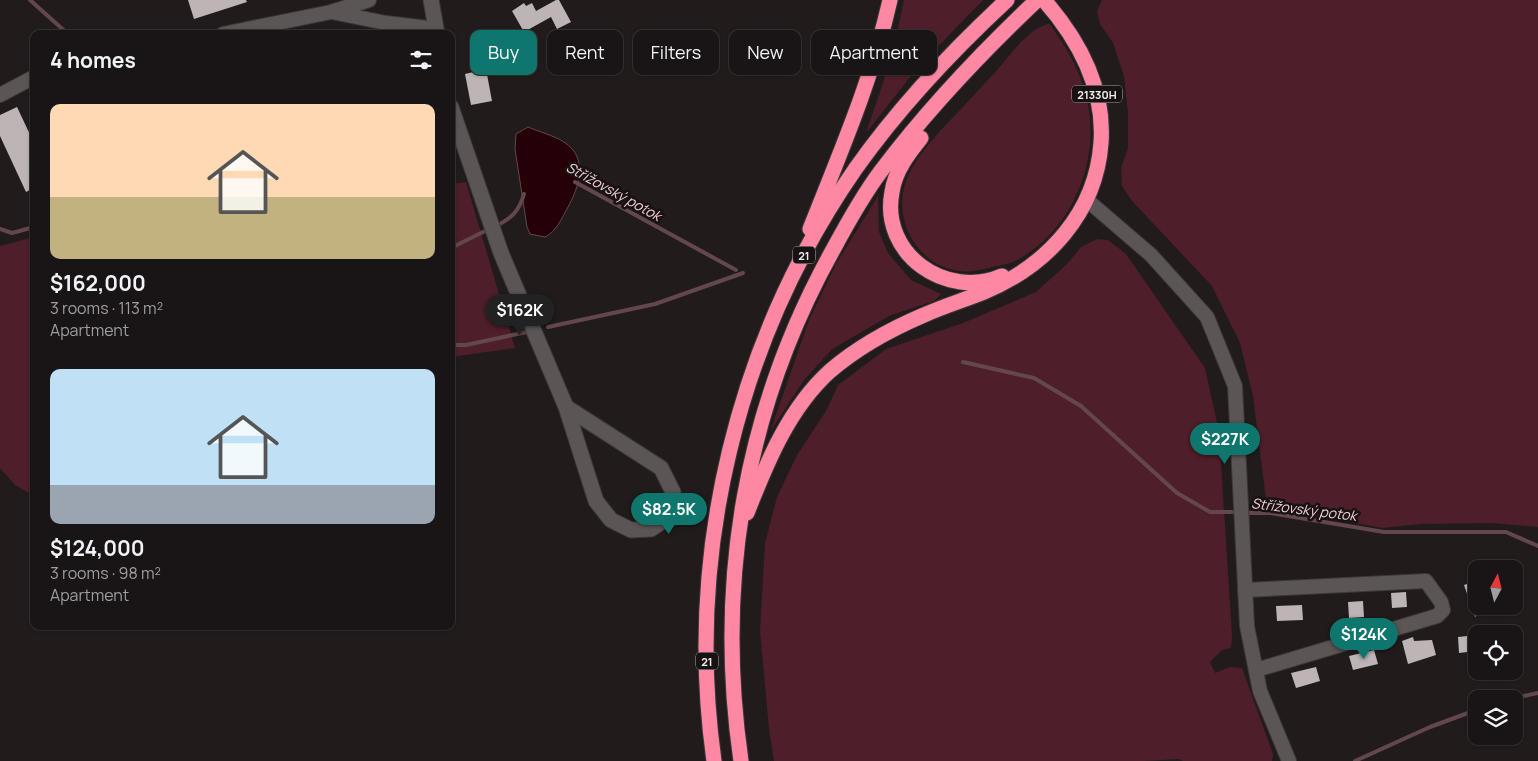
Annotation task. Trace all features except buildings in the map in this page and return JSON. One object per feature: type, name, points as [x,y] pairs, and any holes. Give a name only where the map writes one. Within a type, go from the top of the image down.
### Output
[{"type":"highway","points":[[789,282],[846,142],[879,49],[890,0]]},
{"type":"highway","name":"21","points":[[1037,0],[902,164],[891,192],[891,212],[897,236],[905,250],[926,271],[957,283],[975,283],[998,278],[1043,255]]},
{"type":"highway","points":[[1020,20],[1042,0]]},
{"type":"highway","name":"21330H","points":[[1042,0],[1058,16],[1080,51],[1090,71],[1097,93],[1101,117],[1100,152],[1098,170],[1087,200]]},
{"type":"highway","name":"21","points":[[714,761],[706,664],[709,561],[733,433],[758,357],[789,282],[831,208],[883,132],[920,88],[1006,1]]},
{"type":"highway","name":"21","points":[[741,761],[731,664],[732,604],[743,494],[756,437],[779,363],[808,294],[843,231],[880,172],[980,56],[1020,20]]},
{"type":"highway","points":[[1043,255],[1068,230],[1087,200]]},
{"type":"highway","name":"21","points":[[739,533],[779,440],[798,408],[830,372],[848,357],[898,327],[985,292],[1020,273],[1043,255]]},
{"type":"street","points":[[243,30],[331,12],[369,0]]},
{"type":"street","points":[[431,0],[436,30]]},
{"type":"street","points":[[331,12],[430,30]]},
{"type":"street","points":[[0,95],[30,79]]},
{"type":"street","points":[[455,118],[502,253],[566,407],[596,501],[611,520],[631,530],[651,529],[670,516],[673,492],[661,468],[566,407]]},
{"type":"street","points":[[1087,200],[1151,255],[1207,317],[1235,386],[1247,626],[1260,691],[1289,761]]},
{"type":"street","points":[[1245,590],[1426,581],[1441,602],[1443,610],[1437,616],[1256,670]]},
{"type":"shaded area","points":[[904,0],[983,0],[937,47],[937,30],[898,30]]},
{"type":"shaded area","points":[[1102,0],[1538,0],[1538,527],[1491,523],[1421,524],[1382,528],[1292,511],[1266,499],[1253,396],[1240,343],[1212,286],[1132,201],[1122,186],[1121,168],[1128,148],[1128,113],[1124,76],[1113,43],[1100,24],[1097,11]]},
{"type":"shaded area","points":[[1049,23],[1064,45],[1076,68],[1085,92],[1090,119],[1088,161],[1074,201],[1049,236],[1033,250],[1013,262],[972,271],[945,267],[931,260],[920,251],[912,239],[902,211],[906,181],[921,154],[935,136],[1025,38]]},
{"type":"shaded area","points":[[886,75],[912,75],[866,133]]},
{"type":"shaded area","points":[[528,127],[564,142],[577,156],[579,164],[580,173],[576,191],[556,228],[545,237],[530,234],[527,227],[515,149],[516,134]]},
{"type":"shaded area","points":[[466,182],[515,348],[455,356],[455,183]]},
{"type":"shaded area","points":[[878,196],[879,232],[888,253],[911,280],[941,294],[934,301],[891,315],[832,349],[804,380],[770,432],[809,320],[836,264]]},
{"type":"shaded area","points":[[30,238],[30,494],[15,485],[0,468],[0,246]]},
{"type":"shaded area","points":[[1097,239],[1108,240],[1126,254],[1205,368],[1219,432],[1232,636],[1231,648],[1222,650],[1210,662],[1215,673],[1230,667],[1242,668],[1273,754],[1272,761],[1183,761],[1179,759],[1145,761],[774,761],[769,729],[760,631],[765,543],[777,497],[797,455],[826,411],[838,385],[886,349],[963,323],[1036,292],[1067,264],[1081,247]]},
{"type":"waterway","name":"Střížovský potok","points":[[30,0],[64,30]]},
{"type":"waterway","name":"Střížovský potok","points":[[575,182],[736,270]]},
{"type":"waterway","name":"Střížovský potok","points":[[496,226],[514,213],[520,205],[524,194]]},
{"type":"waterway","points":[[0,229],[12,233],[30,228]]},
{"type":"waterway","name":"Střížovský potok","points":[[455,246],[489,229]]},
{"type":"waterway","points":[[548,327],[655,304],[743,273]]},
{"type":"waterway","points":[[455,345],[466,345],[527,332]]},
{"type":"waterway","name":"Střížovský potok","points":[[963,362],[1034,378],[1081,406],[1177,493],[1210,512],[1237,512]]},
{"type":"waterway","name":"Střížovský potok","points":[[1244,513],[1270,513],[1384,532],[1506,532],[1538,546]]},
{"type":"waterway","points":[[1523,696],[1538,693]]},
{"type":"waterway","points":[[1355,761],[1430,727],[1468,713]]}]
